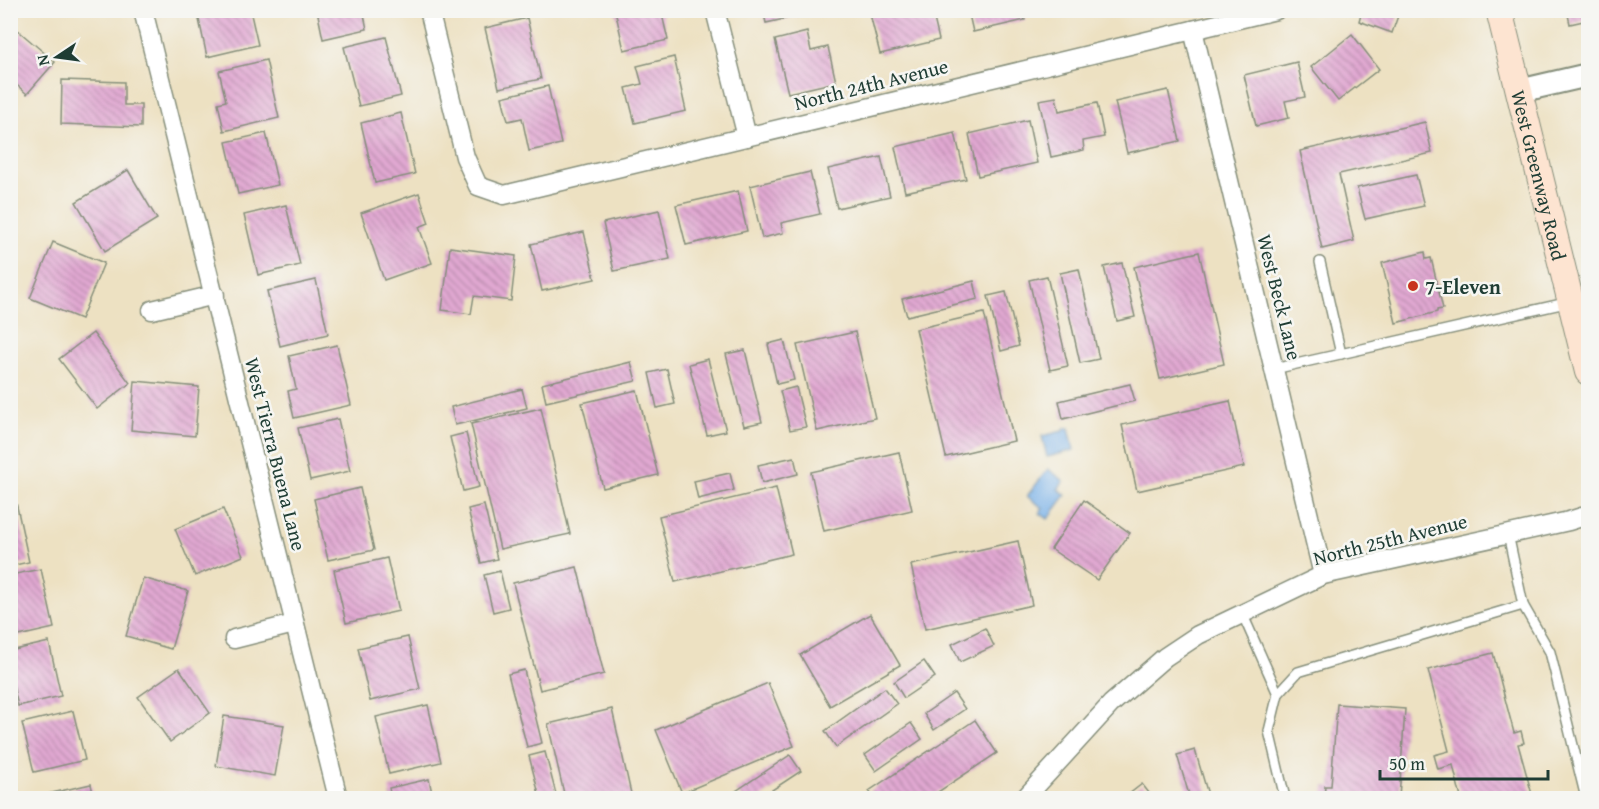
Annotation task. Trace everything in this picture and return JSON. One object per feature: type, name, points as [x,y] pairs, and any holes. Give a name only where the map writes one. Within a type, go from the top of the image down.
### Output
[{"type":"main road","name":"West Greenway Road","points":[[1499,10],[1571,302],[1584,336],[1588,372]]},
{"type":"street","name":"West Tierra Buena Lane","points":[[143,10],[338,798]]},
{"type":"street","name":"North 24th Avenue","points":[[429,10],[465,157],[478,186],[504,195],[1275,10]]},
{"type":"street","points":[[716,10],[747,137]]},
{"type":"street","name":"West Beck Lane","points":[[1193,30],[1323,576]]},
{"type":"street","points":[[1519,91],[1588,75]]},
{"type":"street","points":[[152,310],[215,295]]},
{"type":"street","name":"North 25th Avenue","points":[[1025,798],[1111,704],[1165,657],[1198,635],[1323,576],[1588,515]]},
{"type":"street","points":[[234,639],[294,624]]},
{"type":"lane","points":[[1320,262],[1341,354]]},
{"type":"lane","points":[[1274,369],[1571,302]]},
{"type":"lane","points":[[1508,534],[1523,605],[1550,652],[1586,798]]},
{"type":"lane","points":[[1285,798],[1269,731],[1278,694],[1298,672],[1523,605]]},
{"type":"lane","points":[[1242,613],[1278,694]]},
{"type":"water","points":[[1069,428],[1074,450],[1047,457],[1042,436],[1063,431]]},
{"type":"water","points":[[1048,469],[1064,481],[1058,489],[1066,495],[1048,519],[1040,513],[1043,508],[1027,496]]},
{"type":"building","points":[[197,10],[250,10],[258,45],[207,57]]},
{"type":"building","points":[[317,10],[363,10],[367,29],[323,39]]},
{"type":"building","points":[[615,10],[661,10],[668,40],[624,50]]},
{"type":"building","points":[[763,10],[806,10],[807,14],[766,23]]},
{"type":"building","points":[[884,10],[932,10],[939,40],[880,54],[870,14]]},
{"type":"building","points":[[968,10],[1023,10],[1025,20],[973,32]]},
{"type":"building","points":[[1362,10],[1400,10],[1392,33],[1359,21]]},
{"type":"building","points":[[1567,10],[1588,10],[1588,20],[1570,24]]},
{"type":"building","points":[[527,18],[541,79],[499,88],[485,28]]},
{"type":"building","points":[[14,27],[55,62],[27,94],[10,79],[10,32]]},
{"type":"building","points":[[807,32],[811,51],[828,47],[836,82],[788,93],[775,40]]},
{"type":"building","points":[[1352,34],[1379,69],[1338,101],[1311,67]]},
{"type":"building","points":[[386,37],[401,96],[359,106],[344,47]]},
{"type":"building","points":[[674,57],[686,111],[635,123],[626,88],[642,84],[637,66]]},
{"type":"building","points":[[266,60],[279,118],[224,131],[218,103],[226,101],[219,71]]},
{"type":"building","points":[[1297,62],[1305,97],[1285,101],[1289,118],[1256,126],[1244,75]]},
{"type":"building","points":[[62,80],[124,82],[124,105],[141,105],[141,127],[61,124]]},
{"type":"building","points":[[548,86],[561,144],[529,151],[522,118],[508,121],[502,97]]},
{"type":"building","points":[[1168,90],[1180,141],[1127,153],[1115,102]]},
{"type":"building","points":[[1056,97],[1059,111],[1097,103],[1104,137],[1083,141],[1084,150],[1051,157],[1039,100]]},
{"type":"building","points":[[401,113],[415,174],[375,183],[361,123]]},
{"type":"building","points":[[1028,120],[1037,163],[978,176],[969,134]]},
{"type":"building","points":[[1425,122],[1432,153],[1339,174],[1354,241],[1322,249],[1300,151]]},
{"type":"building","points":[[266,133],[278,185],[238,194],[226,142]]},
{"type":"building","points":[[955,133],[966,179],[905,192],[895,147]]},
{"type":"building","points":[[881,157],[890,196],[837,208],[828,169]]},
{"type":"building","points":[[128,170],[157,219],[105,251],[76,202]]},
{"type":"building","points":[[810,172],[820,214],[781,223],[783,233],[762,238],[750,186]]},
{"type":"building","points":[[1416,175],[1424,206],[1365,219],[1357,188]]},
{"type":"building","points":[[738,191],[747,231],[686,245],[676,205]]},
{"type":"building","points":[[419,193],[429,223],[419,227],[432,263],[384,280],[361,213]]},
{"type":"building","points":[[286,205],[300,265],[258,275],[244,215]]},
{"type":"building","points":[[659,210],[670,259],[614,271],[603,223]]},
{"type":"building","points":[[584,232],[595,279],[542,291],[531,244]]},
{"type":"building","points":[[53,242],[104,263],[81,319],[30,298]]},
{"type":"building","points":[[450,247],[516,256],[511,301],[474,296],[471,314],[442,310]]},
{"type":"building","points":[[1199,252],[1224,364],[1160,379],[1134,267]]},
{"type":"building","name":"7-Eleven","points":[[1425,252],[1426,259],[1431,258],[1443,309],[1396,323],[1382,263]]},
{"type":"building","points":[[1122,263],[1135,317],[1117,321],[1104,267]]},
{"type":"building","points":[[1079,269],[1099,359],[1080,363],[1060,273]]},
{"type":"building","points":[[1047,276],[1068,366],[1050,370],[1029,280]]},
{"type":"building","points":[[316,280],[328,334],[280,346],[267,291]]},
{"type":"building","points":[[974,281],[978,299],[907,316],[902,299]]},
{"type":"building","points":[[1006,292],[1019,346],[1001,351],[988,296]]},
{"type":"building","points":[[984,313],[1014,441],[946,457],[916,329]]},
{"type":"building","points":[[855,332],[875,418],[817,431],[797,345]]},
{"type":"building","points":[[93,333],[130,383],[97,409],[59,359]]},
{"type":"building","points":[[784,340],[794,380],[777,384],[768,344]]},
{"type":"building","points":[[337,345],[351,405],[294,418],[288,391],[296,389],[289,356]]},
{"type":"building","points":[[745,350],[762,422],[744,426],[726,354]]},
{"type":"building","points":[[708,359],[726,431],[707,435],[689,364]]},
{"type":"building","points":[[631,362],[636,381],[546,402],[542,384]]},
{"type":"building","points":[[667,369],[675,404],[657,408],[649,373]]},
{"type":"building","points":[[135,381],[199,387],[195,436],[131,430]]},
{"type":"building","points":[[1130,384],[1135,401],[1063,419],[1059,401]]},
{"type":"building","points":[[796,387],[806,427],[790,430],[780,391]]},
{"type":"building","points":[[522,389],[527,408],[455,425],[451,407]]},
{"type":"building","points":[[637,390],[658,475],[603,488],[582,403]]},
{"type":"building","points":[[1230,401],[1244,467],[1137,491],[1122,425]]},
{"type":"building","points":[[541,408],[570,534],[500,549],[471,424]]},
{"type":"building","points":[[338,419],[350,471],[310,480],[298,428]]},
{"type":"building","points":[[466,433],[479,487],[463,491],[450,437]]},
{"type":"building","points":[[899,452],[912,510],[824,531],[811,472]]},
{"type":"building","points":[[794,457],[798,474],[762,483],[758,465]]},
{"type":"building","points":[[730,473],[734,490],[698,499],[694,481]]},
{"type":"building","points":[[360,488],[374,550],[328,560],[314,499]]},
{"type":"building","points":[[776,488],[792,554],[675,582],[659,516]]},
{"type":"building","points":[[1084,500],[1130,533],[1097,580],[1051,549]]},
{"type":"building","points":[[16,502],[29,562],[10,566],[10,504]]},
{"type":"building","points":[[484,505],[497,559],[481,563],[468,509]]},
{"type":"building","points":[[223,509],[243,556],[195,576],[175,529]]},
{"type":"building","points":[[1018,541],[1032,605],[925,629],[911,565]]},
{"type":"building","points":[[387,558],[399,611],[346,623],[334,570]]},
{"type":"building","points":[[577,567],[604,674],[540,690],[513,583]]},
{"type":"building","points":[[41,569],[54,628],[10,638],[10,575]]},
{"type":"building","points":[[500,571],[509,608],[493,612],[484,575]]},
{"type":"building","points":[[143,578],[188,591],[171,649],[126,636]]},
{"type":"building","points":[[870,614],[900,665],[830,706],[800,655]]},
{"type":"building","points":[[985,628],[994,646],[960,662],[952,644]]},
{"type":"building","points":[[408,637],[420,689],[370,701],[358,648]]},
{"type":"building","points":[[49,642],[61,696],[18,706],[10,672],[10,651]]},
{"type":"building","points":[[1493,653],[1514,733],[1521,731],[1524,743],[1518,744],[1533,798],[1461,798],[1453,765],[1438,769],[1434,755],[1449,751],[1428,670]]},
{"type":"building","points":[[924,661],[935,677],[904,698],[894,682]]},
{"type":"building","points":[[179,668],[210,713],[170,742],[138,697]]},
{"type":"building","points":[[524,670],[542,743],[527,747],[508,674]]},
{"type":"building","points":[[768,683],[794,746],[682,793],[656,730]]},
{"type":"building","points":[[885,688],[897,704],[836,747],[825,731]]},
{"type":"building","points":[[954,693],[965,709],[934,730],[924,714]]},
{"type":"building","points":[[1337,704],[1405,709],[1399,798],[1324,798],[1325,786],[1331,786]]},
{"type":"building","points":[[428,705],[441,762],[389,774],[376,717]]},
{"type":"building","points":[[612,709],[632,798],[565,798],[548,724]]},
{"type":"building","points":[[73,711],[85,760],[34,772],[22,723]]},
{"type":"building","points":[[224,716],[284,725],[275,776],[216,766]]},
{"type":"building","points":[[975,720],[997,753],[929,798],[874,798],[869,791]]},
{"type":"building","points":[[911,723],[922,739],[876,771],[865,755]]},
{"type":"building","points":[[1195,750],[1209,798],[1190,798],[1177,755]]},
{"type":"building","points":[[545,752],[557,798],[540,798],[529,756]]},
{"type":"building","points":[[790,755],[801,771],[760,798],[742,798],[736,791]]},
{"type":"building","points":[[429,779],[433,798],[391,798],[389,788]]},
{"type":"building","points":[[91,784],[94,798],[44,798],[43,795]]},
{"type":"building","points":[[1142,784],[1153,798],[1124,798]]},
{"type":"place","name":"7-Eleven","points":[[1413,286]]}]
